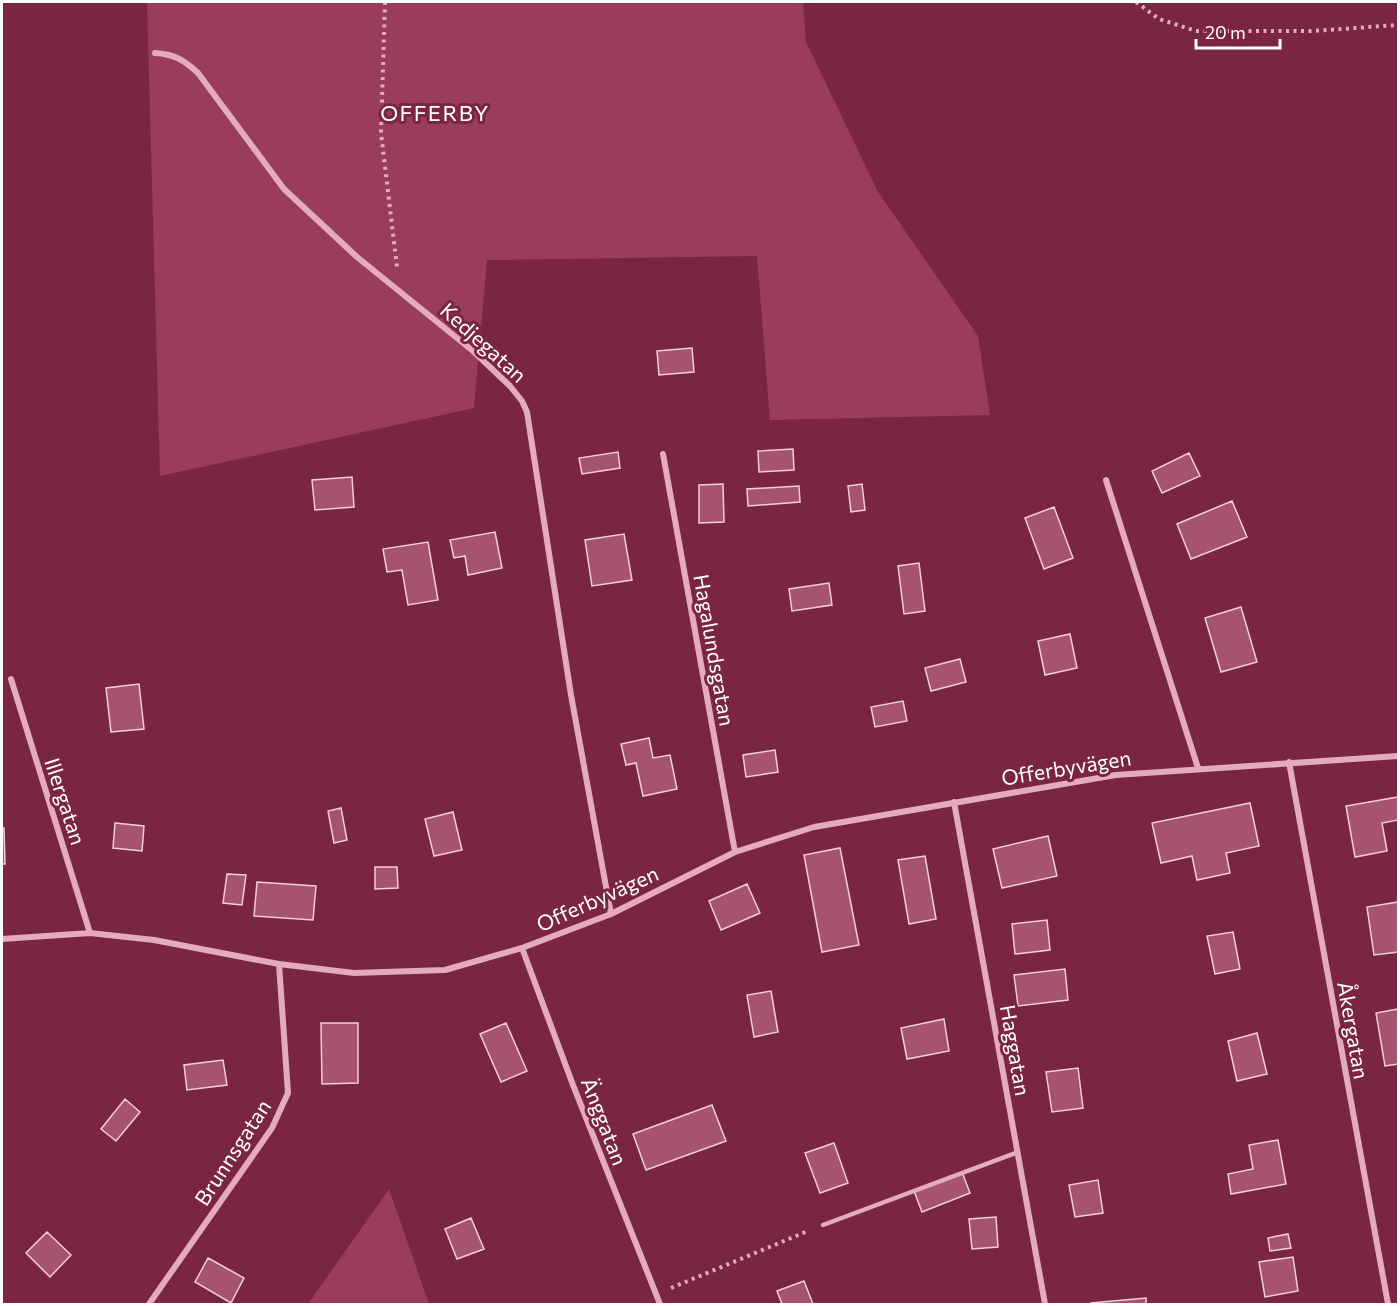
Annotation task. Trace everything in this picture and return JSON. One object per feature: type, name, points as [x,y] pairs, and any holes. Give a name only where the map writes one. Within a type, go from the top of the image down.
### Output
[{"type":"street","name":"Kedjegatan","points":[[155,53],[172,54],[186,61],[198,72],[284,189],[349,250],[473,351],[510,386],[522,401],[527,412],[571,695],[611,914]]},
{"type":"street","name":"Hagalundsgatan","points":[[663,454],[735,852]]},
{"type":"street","points":[[1106,480],[1198,768]]},
{"type":"street","name":"Illergatan","points":[[10,679],[90,933]]},
{"type":"street","name":"Offerbyvägen","points":[[2,939],[90,933],[154,940],[279,964],[354,973],[445,970],[522,948],[611,914],[735,852],[814,827],[1116,775],[1398,756]]},
{"type":"street","name":"Åkergatan","points":[[1289,762],[1388,1305]]},
{"type":"street","name":"Haggatan","points":[[954,802],[1045,1305]]},
{"type":"street","name":"Änggatan","points":[[522,948],[660,1305]]},
{"type":"street","name":"Brunnsgatan","points":[[149,1305],[272,1128],[288,1093],[279,964]]},
{"type":"lane","points":[[823,1225],[1018,1152]]},
{"type":"path","points":[[386,2],[381,133],[400,290]]},
{"type":"path","points":[[1136,2],[1160,19],[1196,31],[1312,31],[1398,25]]},
{"type":"path","points":[[656,1294],[823,1225]]},
{"type":"shaded area","points":[[147,2],[803,2],[806,42],[878,192],[978,336],[990,415],[770,420],[757,256],[487,260],[474,408],[160,476]]},
{"type":"shaded area","points":[[389,1189],[429,1304],[308,1304]]},
{"type":"building","points":[[692,348],[694,372],[659,375],[657,351]]},
{"type":"building","points":[[793,449],[794,470],[759,472],[758,451]]},
{"type":"building","points":[[618,452],[620,468],[582,474],[579,458]]},
{"type":"building","points":[[1189,453],[1200,476],[1162,493],[1152,471]]},
{"type":"building","points":[[352,477],[354,507],[315,510],[312,480]]},
{"type":"building","points":[[723,484],[724,522],[699,523],[699,485]]},
{"type":"building","points":[[862,484],[865,510],[851,512],[848,486]]},
{"type":"building","points":[[799,486],[800,502],[748,506],[747,489]]},
{"type":"building","points":[[1232,501],[1247,537],[1191,559],[1177,524]]},
{"type":"building","points":[[1054,507],[1073,558],[1044,569],[1025,518]]},
{"type":"building","points":[[495,532],[502,568],[468,575],[465,556],[454,558],[450,540]]},
{"type":"building","points":[[624,534],[632,580],[592,586],[585,540]]},
{"type":"building","points":[[428,542],[438,600],[408,605],[402,570],[387,572],[383,549]]},
{"type":"building","points":[[919,563],[925,611],[904,614],[898,566]]},
{"type":"building","points":[[829,583],[832,605],[792,611],[789,589]]},
{"type":"building","points":[[1241,607],[1257,662],[1221,672],[1205,618]]},
{"type":"building","points":[[1070,634],[1077,668],[1045,675],[1038,641]]},
{"type":"building","points":[[960,659],[966,682],[931,691],[925,668]]},
{"type":"building","points":[[139,684],[144,729],[111,732],[106,688]]},
{"type":"building","points":[[903,701],[907,721],[875,727],[871,707]]},
{"type":"building","points":[[649,738],[653,758],[670,755],[677,789],[643,796],[636,763],[626,765],[621,744]]},
{"type":"building","points":[[775,750],[778,772],[746,777],[743,755]]},
{"type":"building","points":[[1398,797],[1398,820],[1382,823],[1387,851],[1355,857],[1346,806]]},
{"type":"building","points":[[1250,803],[1259,846],[1226,853],[1230,873],[1197,880],[1192,856],[1161,863],[1152,823]]},
{"type":"building","points":[[341,808],[347,840],[334,843],[328,811]]},
{"type":"building","points":[[453,812],[462,850],[434,856],[425,819]]},
{"type":"building","points":[[115,823],[144,826],[142,851],[113,848]]},
{"type":"building","points":[[2,828],[4,828],[5,864],[2,864]]},
{"type":"building","points":[[1048,836],[1057,876],[1002,888],[993,849]]},
{"type":"building","points":[[840,848],[859,945],[822,952],[804,855]]},
{"type":"building","points":[[925,856],[936,919],[909,924],[898,860]]},
{"type":"building","points":[[375,867],[397,867],[398,888],[375,889]]},
{"type":"building","points":[[227,874],[246,875],[242,905],[223,903]]},
{"type":"building","points":[[257,882],[316,886],[313,920],[254,916]]},
{"type":"building","points":[[747,884],[760,913],[721,930],[709,901]]},
{"type":"building","points":[[1398,902],[1398,952],[1374,955],[1367,907]]},
{"type":"building","points":[[1047,920],[1050,950],[1015,954],[1012,924]]},
{"type":"building","points":[[1233,932],[1240,969],[1215,974],[1207,936]]},
{"type":"building","points":[[1065,969],[1068,1000],[1018,1006],[1014,975]]},
{"type":"building","points":[[771,991],[778,1032],[754,1037],[747,995]]},
{"type":"building","points":[[1398,1009],[1398,1064],[1385,1066],[1376,1013]]},
{"type":"building","points":[[944,1019],[949,1051],[907,1059],[901,1028]]},
{"type":"building","points":[[321,1023],[358,1023],[358,1083],[322,1084]]},
{"type":"building","points":[[506,1023],[527,1071],[501,1082],[480,1034]]},
{"type":"building","points":[[1257,1033],[1267,1074],[1237,1081],[1228,1041]]},
{"type":"building","points":[[223,1060],[227,1085],[187,1090],[184,1065]]},
{"type":"building","points":[[1078,1068],[1083,1108],[1052,1112],[1046,1072]]},
{"type":"building","points":[[125,1099],[140,1112],[116,1141],[101,1129]]},
{"type":"building","points":[[712,1105],[726,1141],[646,1170],[633,1134]]},
{"type":"building","points":[[1278,1140],[1286,1184],[1231,1194],[1228,1174],[1253,1169],[1249,1145]]},
{"type":"building","points":[[834,1143],[848,1183],[820,1193],[805,1153]]},
{"type":"building","points":[[962,1172],[970,1193],[922,1212],[914,1191]]},
{"type":"building","points":[[1098,1180],[1103,1213],[1075,1217],[1069,1185]]},
{"type":"building","points":[[996,1217],[998,1247],[972,1249],[969,1219]]},
{"type":"building","points":[[471,1218],[484,1249],[457,1259],[445,1229]]},
{"type":"building","points":[[47,1232],[71,1255],[50,1277],[26,1253]]},
{"type":"building","points":[[1288,1234],[1291,1248],[1270,1251],[1268,1238]]},
{"type":"building","points":[[1293,1257],[1298,1291],[1265,1297],[1259,1262]]},
{"type":"building","points":[[208,1258],[244,1278],[231,1303],[195,1282]]},
{"type":"building","points":[[804,1281],[813,1304],[782,1304],[777,1291]]},
{"type":"building","points":[[1146,1298],[1146,1304],[1091,1304],[1091,1303]]},
{"type":"district","name":"OFFERBY","points":[[435,112]]}]
